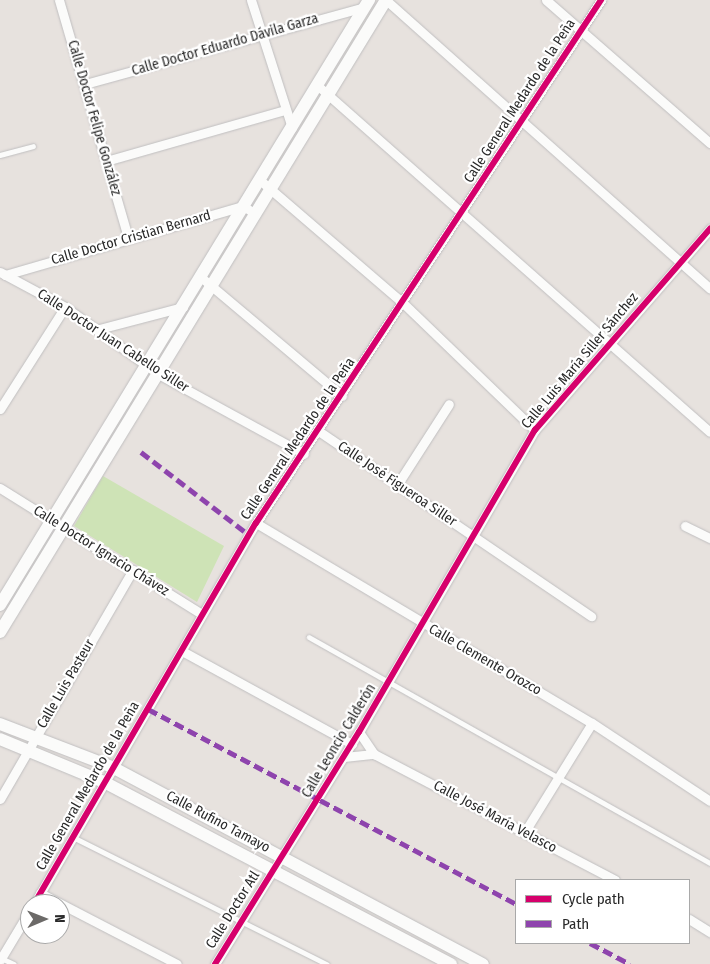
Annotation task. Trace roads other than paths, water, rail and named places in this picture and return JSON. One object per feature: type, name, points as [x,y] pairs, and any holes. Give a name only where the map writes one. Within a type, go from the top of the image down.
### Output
[{"type":"street","name":"Calle Doctor Felipe González","points":[[59,0],[128,237]]},
{"type":"street","points":[[251,0],[292,128]]},
{"type":"street","points":[[0,604],[148,367],[243,206],[266,184],[329,94],[386,0],[710,289]]},
{"type":"street","points":[[546,0],[710,142]]},
{"type":"street","name":"Calle General Medardo de la Peña","points":[[40,893],[256,523],[320,432],[402,303],[601,0]]},
{"type":"street","name":"Calle Doctor Eduardo Dávila Garza","points":[[85,84],[367,3]]},
{"type":"street","points":[[0,632],[214,286],[256,214],[266,184],[292,128],[367,3]]},
{"type":"street","points":[[318,85],[462,213],[607,346],[710,432]]},
{"type":"street","points":[[106,161],[285,110]]},
{"type":"street","points":[[266,184],[402,303],[536,430]]},
{"type":"street","points":[[243,206],[256,214]]},
{"type":"street","name":"Calle Doctor Cristian Bernard","points":[[2,274],[243,206]]},
{"type":"street","name":"Calle Luis María Siller Sánchez","points":[[424,624],[536,430],[710,229]]},
{"type":"street","name":"Calle Doctor Juan Cabello Siller","points":[[2,274],[65,307],[99,329],[160,375],[304,454]]},
{"type":"street","points":[[202,278],[214,286],[342,396]]},
{"type":"street","points":[[99,329],[184,306]]},
{"type":"street","points":[[0,409],[65,307]]},
{"type":"street","points":[[397,485],[449,404]]},
{"type":"street","name":"Calle José Figueroa Siller","points":[[320,432],[592,616]]},
{"type":"street","name":"Calle Doctor Ignacio Chávez","points":[[0,488],[202,614]]},
{"type":"street","name":"Calle Clemente Orozco","points":[[256,523],[592,723],[710,801]]},
{"type":"street","points":[[685,526],[710,538]]},
{"type":"street","name":"Calle Luis Pasteur","points":[[0,798],[133,570]]},
{"type":"street","name":"Calle Leoncio Calderón","points":[[274,868],[360,732],[424,624]]},
{"type":"street","points":[[182,651],[352,744]]},
{"type":"street","points":[[524,833],[592,723]]},
{"type":"street","name":"Calle Rufino Tamayo","points":[[0,724],[112,767],[483,964]]},
{"type":"street","name":"Calle José María Velasco","points":[[360,732],[374,754],[613,879]]},
{"type":"street","name":"Calle Rufino Tamayo","points":[[0,739],[29,749],[104,782],[274,868],[451,964]]},
{"type":"street","points":[[344,757],[374,754]]},
{"type":"street","name":"Calle Doctor Atl","points":[[215,964],[240,920],[274,868]]},
{"type":"street","points":[[40,893],[177,964]]},
{"type":"street","points":[[690,920],[710,932]]},
{"type":"street","points":[[1,959],[20,927]]},
{"type":"lane","points":[[0,155],[33,146]]},
{"type":"lane","points":[[309,637],[557,779],[710,863]]},
{"type":"lane","points":[[72,837],[327,964]]},
{"type":"lane","points":[[1,959],[14,964]]}]
